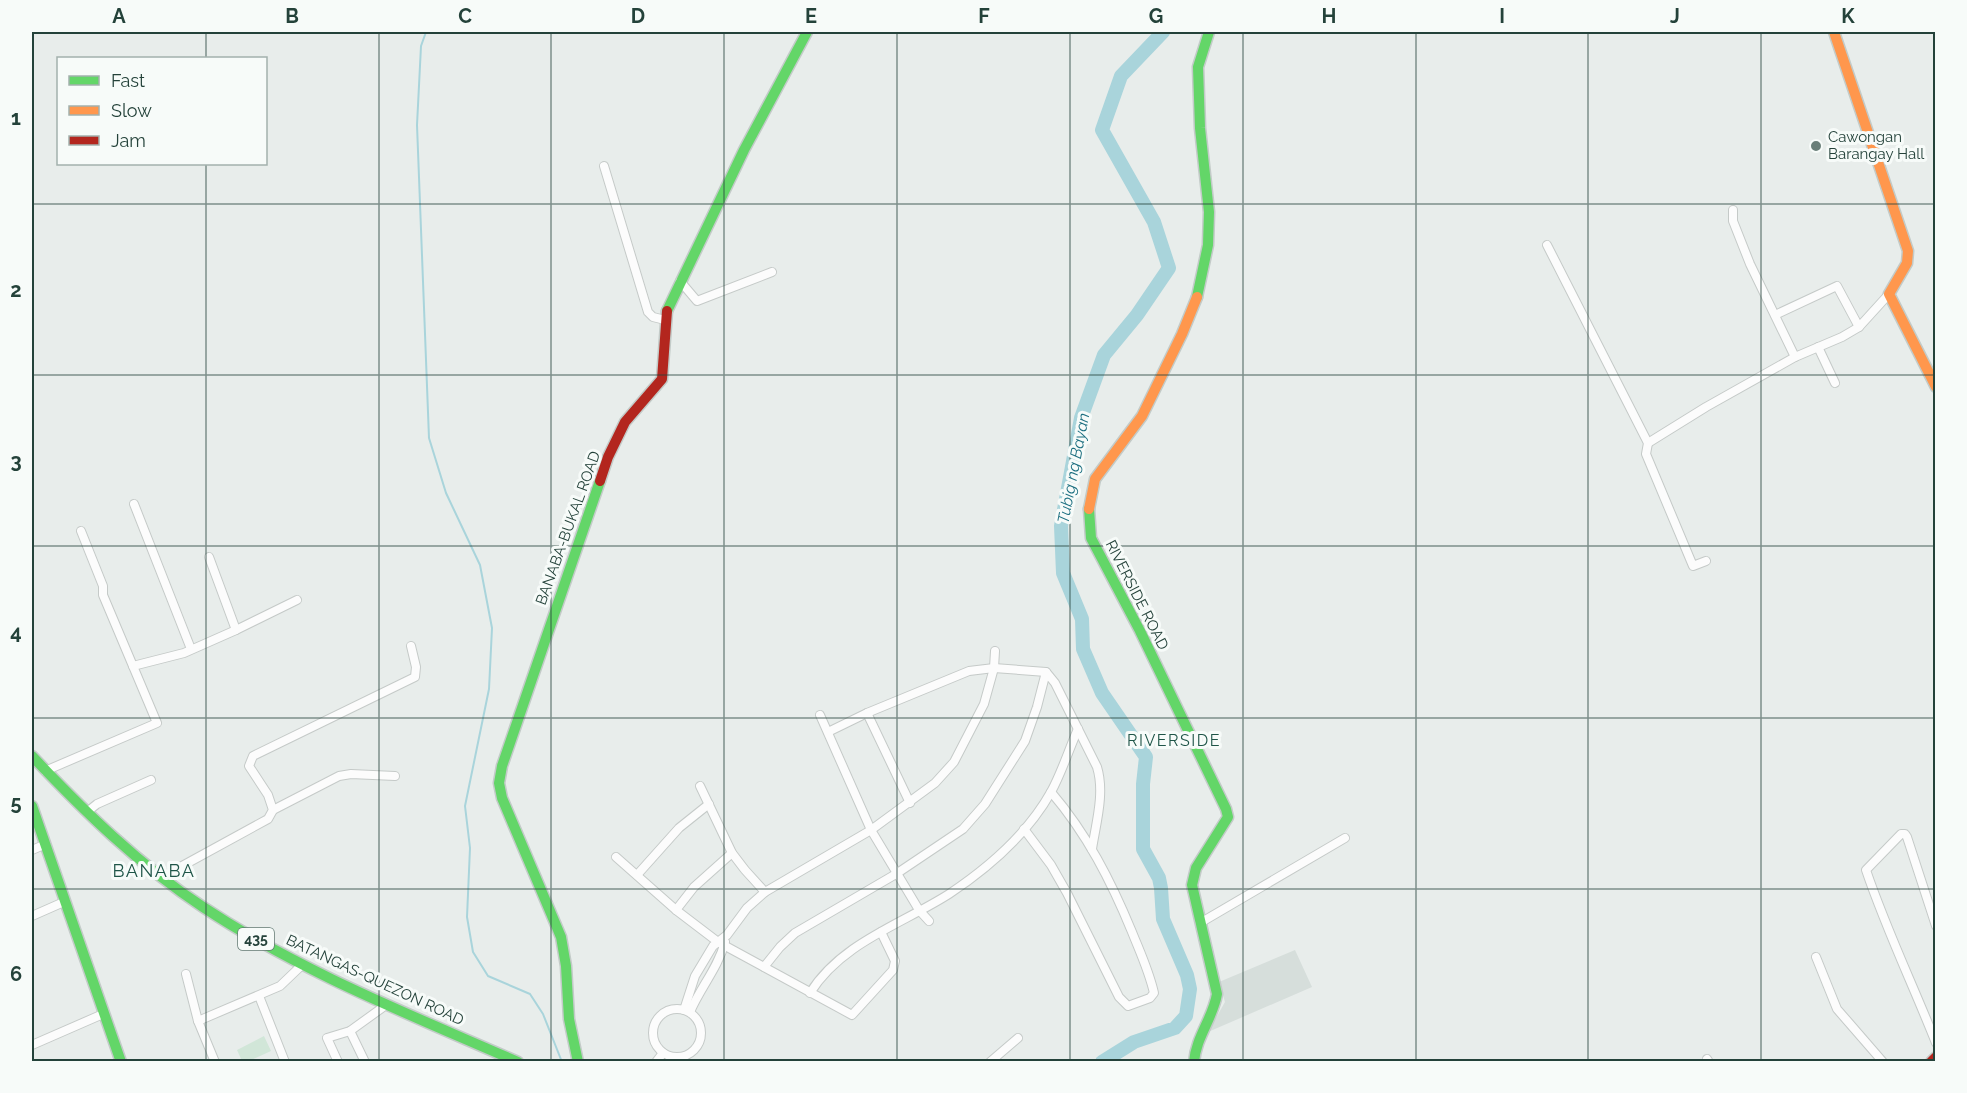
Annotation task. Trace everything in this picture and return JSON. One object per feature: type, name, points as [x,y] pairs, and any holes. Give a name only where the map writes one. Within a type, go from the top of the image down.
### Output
[{"type":"street","name":"BANABA-BUKAL ROAD","points":[[578,1062],[569,1019],[566,966],[561,937],[502,798],[499,783],[502,766],[526,690],[608,457],[625,422],[662,379],[665,320],[668,308],[744,150],[807,32]]},
{"type":"street","name":"RIVERSIDE ROAD","points":[[1194,1062],[1195,1046],[1216,1007],[1217,994],[1192,885],[1193,877],[1196,868],[1228,817],[1140,631],[1091,538],[1089,509],[1095,479],[1142,416],[1182,334],[1198,294],[1208,245],[1209,212],[1200,128],[1198,68],[1209,32]]},
{"type":"street","points":[[1648,442],[1796,357],[1859,327],[1889,294],[1907,263],[1908,251],[1834,32]]},
{"type":"street","points":[[604,166],[648,312],[653,317],[665,320]]},
{"type":"street","points":[[1733,210],[1733,221],[1750,264],[1796,357]]},
{"type":"street","points":[[1547,245],[1648,442],[1646,454],[1693,566],[1706,561]]},
{"type":"street","points":[[680,281],[697,301],[772,272]]},
{"type":"street","points":[[1775,315],[1837,286],[1859,327]]},
{"type":"street","points":[[1889,294],[1933,375],[1935,387]]},
{"type":"street","points":[[1818,347],[1835,383]]},
{"type":"street","points":[[134,504],[191,649]]},
{"type":"street","points":[[45,771],[157,723],[103,595],[103,586],[81,531]]},
{"type":"street","points":[[209,557],[236,630]]},
{"type":"street","points":[[133,666],[184,653],[297,600]]},
{"type":"street","points":[[273,810],[268,795],[249,766],[252,756],[415,677],[416,667],[411,646]]},
{"type":"street","points":[[687,1011],[708,981],[721,944],[747,908],[765,891],[871,830],[935,783],[954,762],[984,704],[994,668],[995,651]]},
{"type":"street","points":[[828,732],[867,713],[969,671],[994,668],[1046,672],[1055,683],[1097,766],[1100,777],[1100,796],[1092,849]]},
{"type":"street","points":[[764,967],[795,933],[896,874],[963,829],[985,804],[1025,741],[1046,672]]},
{"type":"street","points":[[867,713],[910,803]]},
{"type":"street","points":[[820,715],[871,830],[896,874],[919,910],[929,921]]},
{"type":"street","points":[[810,993],[820,978],[834,964],[881,932],[948,894],[987,866],[1024,829],[1051,792],[1078,729]]},
{"type":"street","name":"BATANGAS-QUEZON ROAD","points":[[32,758],[87,812],[162,877],[226,922],[302,965],[386,1005],[518,1062]]},
{"type":"street","points":[[162,877],[268,819],[273,810],[339,776],[351,774],[395,776]]},
{"type":"street","points":[[87,812],[97,804],[151,780]]},
{"type":"street","points":[[700,786],[732,853],[765,891]]},
{"type":"street","points":[[1024,829],[1051,865],[1067,893],[1119,997],[1128,1006],[1150,998],[1154,993],[1150,976],[1112,885],[1092,849],[1051,792]]},
{"type":"street","points":[[637,875],[678,828],[709,804]]},
{"type":"street","points":[[32,806],[121,1062]]},
{"type":"street","points":[[1935,926],[1907,837],[1901,834],[1866,870],[1935,1043]]},
{"type":"street","points":[[1200,923],[1345,838]]},
{"type":"street","points":[[32,850],[46,844]]},
{"type":"street","points":[[676,910],[700,881],[732,853]]},
{"type":"street","points":[[616,856],[676,910],[721,944],[852,1015],[893,970],[895,961],[881,932]]},
{"type":"street","points":[[32,916],[66,901]]},
{"type":"street","points":[[687,1011],[695,976],[712,949],[721,944]]},
{"type":"street","points":[[1816,957],[1837,1009],[1883,1062]]},
{"type":"street","points":[[198,1022],[280,986],[302,965]]},
{"type":"street","points":[[704,965],[712,969]]},
{"type":"street","points":[[186,974],[198,1022],[215,1062]]},
{"type":"street","points":[[259,996],[285,1062]]},
{"type":"street","points":[[338,1062],[327,1038],[350,1031],[386,1005]]},
{"type":"street","points":[[672,1009],[687,1011],[698,1021],[701,1028],[699,1044],[688,1055],[672,1059],[658,1048],[653,1035],[656,1021],[672,1009]]},
{"type":"street","points":[[32,1045],[103,1014]]},
{"type":"street","points":[[350,1031],[365,1062]]},
{"type":"street","points":[[990,1062],[1018,1038]]},
{"type":"street","points":[[656,1062],[663,1053]]},
{"type":"street","points":[[1931,1062],[1935,1057]]},
{"type":"shaded area","points":[[1295,950],[1312,987],[1208,1032],[1225,1002],[1219,982]]},
{"type":"green space","points":[[264,1036],[271,1051],[249,1061],[242,1061],[237,1050]]},
{"type":"waterway","points":[[426,32],[421,46],[417,125],[429,438],[446,493],[480,565],[492,628],[489,689],[465,806],[470,848],[467,917],[473,952],[488,976],[530,994],[543,1014],[562,1062]]},
{"type":"waterway","name":"Tubig ng Bayan","points":[[1102,1062],[1134,1042],[1175,1028],[1186,1016],[1190,989],[1187,975],[1163,919],[1159,878],[1143,849],[1143,784],[1146,757],[1102,693],[1083,649],[1082,619],[1063,573],[1061,526],[1081,418],[1104,355],[1137,315],[1169,268],[1154,222],[1102,130],[1121,76],[1163,32]]},
{"type":"traffic: fast","points":[[667,311],[744,150],[807,32]]},
{"type":"traffic: fast","points":[[1197,297],[1208,245],[1209,212],[1200,128],[1198,67],[1209,32]]},
{"type":"traffic: fast","points":[[578,1062],[569,1019],[566,966],[561,937],[502,798],[499,783],[502,766],[600,481]]},
{"type":"traffic: fast","points":[[1089,509],[1091,538],[1140,631],[1228,817],[1196,868],[1192,885],[1217,994],[1198,1044],[1194,1062]]},
{"type":"traffic: fast","points":[[32,756],[134,855],[203,907],[240,930],[318,972],[518,1062]]},
{"type":"traffic: fast","points":[[32,806],[121,1062]]},
{"type":"traffic: slow","points":[[1834,32],[1908,251],[1907,263],[1889,294],[1936,387]]},
{"type":"traffic: slow","points":[[1089,509],[1095,479],[1142,416],[1182,334],[1197,297]]},
{"type":"traffic: jam","points":[[600,481],[608,457],[625,422],[662,379],[667,311]]},
{"type":"traffic: jam","points":[[1931,1062],[1936,1057]]},
{"type":"place","name":"Cawongan Barangay Hall","points":[[1816,146]]},
{"type":"district","name":"RIVERSIDE","points":[[1174,740]]},
{"type":"district","name":"BANABA","points":[[154,871]]}]
